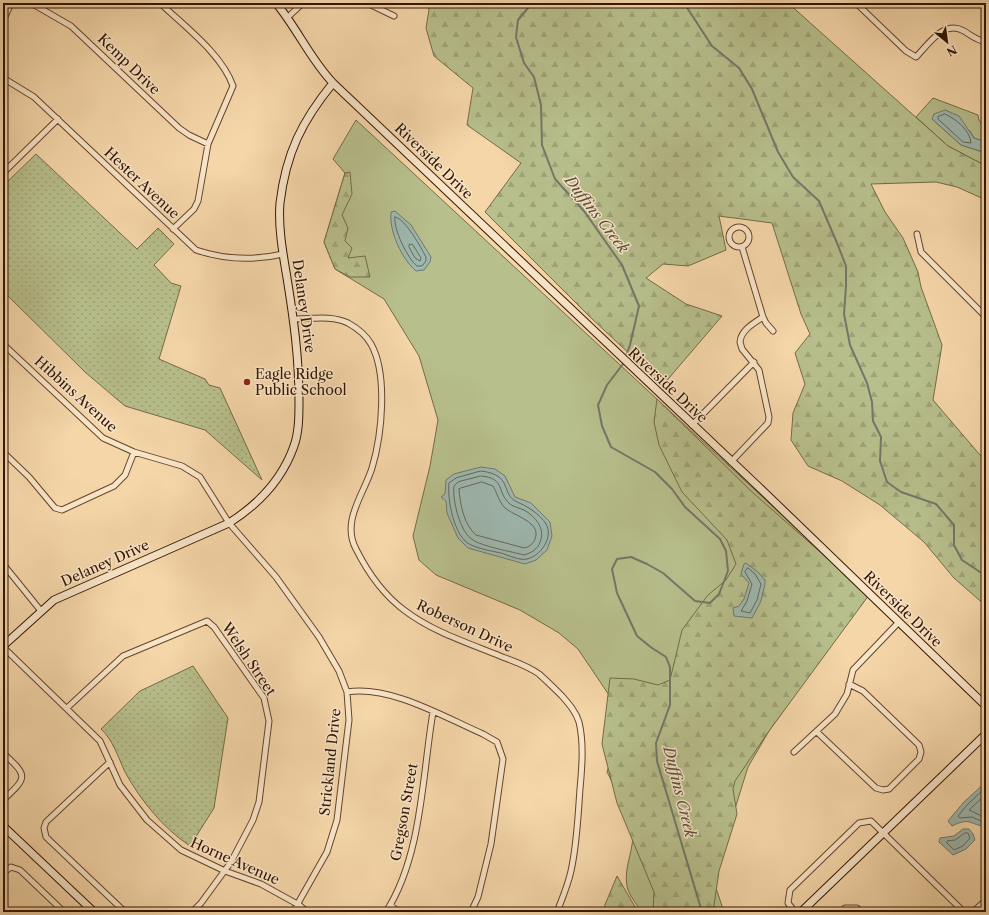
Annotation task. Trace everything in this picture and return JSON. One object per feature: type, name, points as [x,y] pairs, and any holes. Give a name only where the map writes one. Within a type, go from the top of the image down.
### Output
[{"type":"street","points":[[3,21],[11,3]]},
{"type":"street","name":"Kemp Drive","points":[[31,3],[71,26],[179,128],[189,135],[208,144]]},
{"type":"street","points":[[160,3],[216,57],[229,76],[232,86],[208,144],[198,201],[194,209],[173,229]]},
{"type":"street","name":"Riverside Drive","points":[[276,3],[288,17],[313,58],[333,83],[730,462],[762,490],[898,623],[986,706]]},
{"type":"street","points":[[288,17],[303,3]]},
{"type":"street","points":[[367,3],[394,16]]},
{"type":"street","points":[[859,4],[906,51],[916,57],[945,28],[952,26],[962,30],[976,40],[986,42]]},
{"type":"street","name":"Hester Avenue","points":[[3,78],[34,97],[196,250],[206,254],[232,259],[251,260],[283,254]]},
{"type":"street","name":"Delaney Drive","points":[[3,646],[54,600],[229,523],[259,501],[273,487],[295,445],[299,421],[299,362],[283,254],[280,204],[286,167],[295,141],[305,121],[333,83]]},
{"type":"street","points":[[3,173],[58,119]]},
{"type":"street","points":[[735,226],[744,227],[749,234],[748,242],[742,247],[733,246],[728,240],[729,232],[735,226]]},
{"type":"street","points":[[917,234],[921,252],[986,317]]},
{"type":"street","points":[[742,247],[763,318],[766,324],[773,331]]},
{"type":"street","name":"Roberson Drive","points":[[293,320],[330,318],[346,322],[362,332],[370,342],[375,354],[380,374],[380,433],[372,467],[353,513],[350,527],[351,537],[355,548],[376,580],[391,599],[421,622],[522,664],[539,674],[571,707],[578,721],[582,739],[581,780],[575,849],[571,873],[557,912]]},
{"type":"street","points":[[730,462],[768,423],[769,417],[759,370],[742,349],[740,338],[752,324],[763,318]]},
{"type":"street","name":"Hibbins Avenue","points":[[3,344],[103,438],[134,452],[168,461],[192,472],[205,484],[229,523]]},
{"type":"street","points":[[692,425],[754,362]]},
{"type":"street","points":[[3,452],[29,477],[54,508],[62,510],[114,486],[125,475],[134,452]]},
{"type":"street","name":"Strickland Drive","points":[[229,523],[276,577],[319,637],[339,671],[347,692],[349,720],[337,820],[327,852],[294,912]]},
{"type":"street","points":[[3,564],[41,611]]},
{"type":"street","name":"Welsh Street","points":[[67,708],[123,656],[206,621],[214,627],[264,698],[269,720],[259,802],[249,830],[225,871]]},
{"type":"street","points":[[794,752],[817,732],[843,704],[853,670],[898,623]]},
{"type":"street","name":"Horne Avenue","points":[[3,646],[100,741],[120,785],[147,820],[181,850],[225,871],[261,884],[298,905],[307,912]]},
{"type":"street","points":[[817,732],[876,788],[880,790],[889,789],[919,759],[922,752],[919,745],[863,691],[849,684]]},
{"type":"street","points":[[347,692],[371,691],[389,695],[433,712],[483,734],[497,742],[503,759],[491,844],[478,897],[471,912]]},
{"type":"street","name":"Gregson Street","points":[[386,912],[405,871],[416,831],[433,712]]},
{"type":"street","points":[[801,912],[885,833],[986,734]]},
{"type":"street","points":[[3,753],[19,768],[22,776],[21,784],[3,800]]},
{"type":"street","points":[[110,762],[46,822],[44,828],[46,837],[125,912]]},
{"type":"street","points":[[795,912],[788,903],[790,890],[859,823],[871,821],[885,833],[964,912]]},
{"type":"street","points":[[3,826],[94,912]]},
{"type":"street","points":[[3,873],[12,867],[20,870],[64,912]]},
{"type":"street","points":[[192,912],[201,903],[225,871]]},
{"type":"street","points":[[973,912],[986,900]]},
{"type":"street","points":[[390,905],[399,912]]},
{"type":"street","points":[[841,912],[845,908],[857,908],[862,912]]},
{"type":"green space","points":[[427,3],[788,3],[948,146],[986,166],[986,200],[957,187],[936,182],[871,184],[885,212],[903,238],[918,272],[921,287],[942,345],[933,400],[986,462],[986,606],[954,578],[924,542],[880,505],[842,481],[808,466],[791,440],[793,413],[805,384],[795,353],[810,334],[801,314],[772,223],[719,216],[726,250],[688,266],[663,264],[646,278],[686,304],[722,316],[663,385],[590,317],[485,212],[521,163],[467,125],[473,88],[434,56],[426,28],[429,10]]},
{"type":"green space","points":[[933,98],[978,115],[979,120],[986,131],[986,147],[983,146],[983,141],[974,138],[970,131],[932,119],[961,145],[986,153],[986,166],[948,146],[916,117]]},
{"type":"green space","points":[[356,120],[866,593],[769,731],[748,767],[713,879],[724,912],[642,912],[631,896],[626,879],[633,835],[632,828],[624,807],[607,772],[611,758],[613,701],[578,649],[559,633],[520,610],[436,575],[419,560],[413,536],[430,466],[438,420],[419,356],[384,299],[335,269],[324,242],[345,173],[333,159]]},
{"type":"green space","points":[[36,154],[137,249],[158,228],[174,244],[154,265],[171,283],[181,286],[159,359],[205,379],[209,385],[220,388],[262,480],[205,430],[125,406],[85,372],[3,291],[3,186]]},
{"type":"green space","points":[[350,172],[352,194],[342,215],[348,228],[345,241],[352,248],[348,258],[365,256],[370,277],[350,277],[335,269],[324,242],[345,173]]},
{"type":"green space","points":[[657,399],[751,491],[869,595],[769,731],[735,781],[733,789],[737,814],[719,871],[713,912],[653,912],[654,892],[617,803],[602,744],[610,678],[634,679],[658,685],[670,680],[682,630],[708,595],[726,580],[736,564],[727,540],[682,492],[659,445],[654,422]]},
{"type":"green space","points":[[193,666],[228,718],[214,808],[190,846],[171,831],[145,803],[131,783],[112,743],[101,729],[140,691]]},
{"type":"green space","points":[[617,876],[638,912],[602,912]]},
{"type":"water","points":[[945,110],[959,116],[974,138],[983,141],[983,146],[986,147],[986,153],[961,145],[932,119],[934,114]]},
{"type":"water","points":[[395,211],[411,225],[431,257],[430,262],[424,270],[416,271],[401,252],[392,228],[391,212]]},
{"type":"water","points":[[481,467],[495,469],[505,476],[515,497],[531,503],[550,522],[552,536],[547,550],[536,560],[525,564],[468,548],[458,538],[447,513],[446,501],[441,497],[445,494],[446,480],[454,474]]},
{"type":"water","points":[[746,563],[758,572],[765,580],[761,601],[752,618],[734,616],[733,608],[739,606],[744,599],[749,583],[741,574],[744,564]]},
{"type":"water","points":[[986,782],[986,826],[964,822],[952,826],[948,821],[964,802]]},
{"type":"water","points":[[963,829],[969,829],[975,840],[966,849],[953,855],[939,842],[940,838],[954,836]]},
{"type":"waterway","name":"Duffins Creek","points":[[532,3],[518,20],[516,37],[524,63],[534,77],[541,105],[542,145],[555,179],[584,211],[622,265],[639,306],[630,345],[623,364],[607,385],[598,405],[602,426],[611,447],[655,472],[672,489],[685,507],[720,539],[726,551],[728,571],[719,594],[710,603],[695,601],[663,573],[631,557],[617,559],[612,569],[617,593],[637,636],[666,657],[670,667],[670,705],[656,743],[657,761],[702,912]]},
{"type":"waterway","points":[[684,3],[712,46],[739,68],[752,89],[778,152],[793,177],[819,201],[837,243],[846,266],[844,314],[850,345],[867,383],[872,402],[873,421],[881,437],[880,461],[887,482],[901,492],[936,504],[954,525],[954,545],[962,560],[986,576]]},
{"type":"waterway","points":[[687,5],[710,3]]},
{"type":"place","name":"Eagle Ridge Public School","points":[[247,382]]}]
